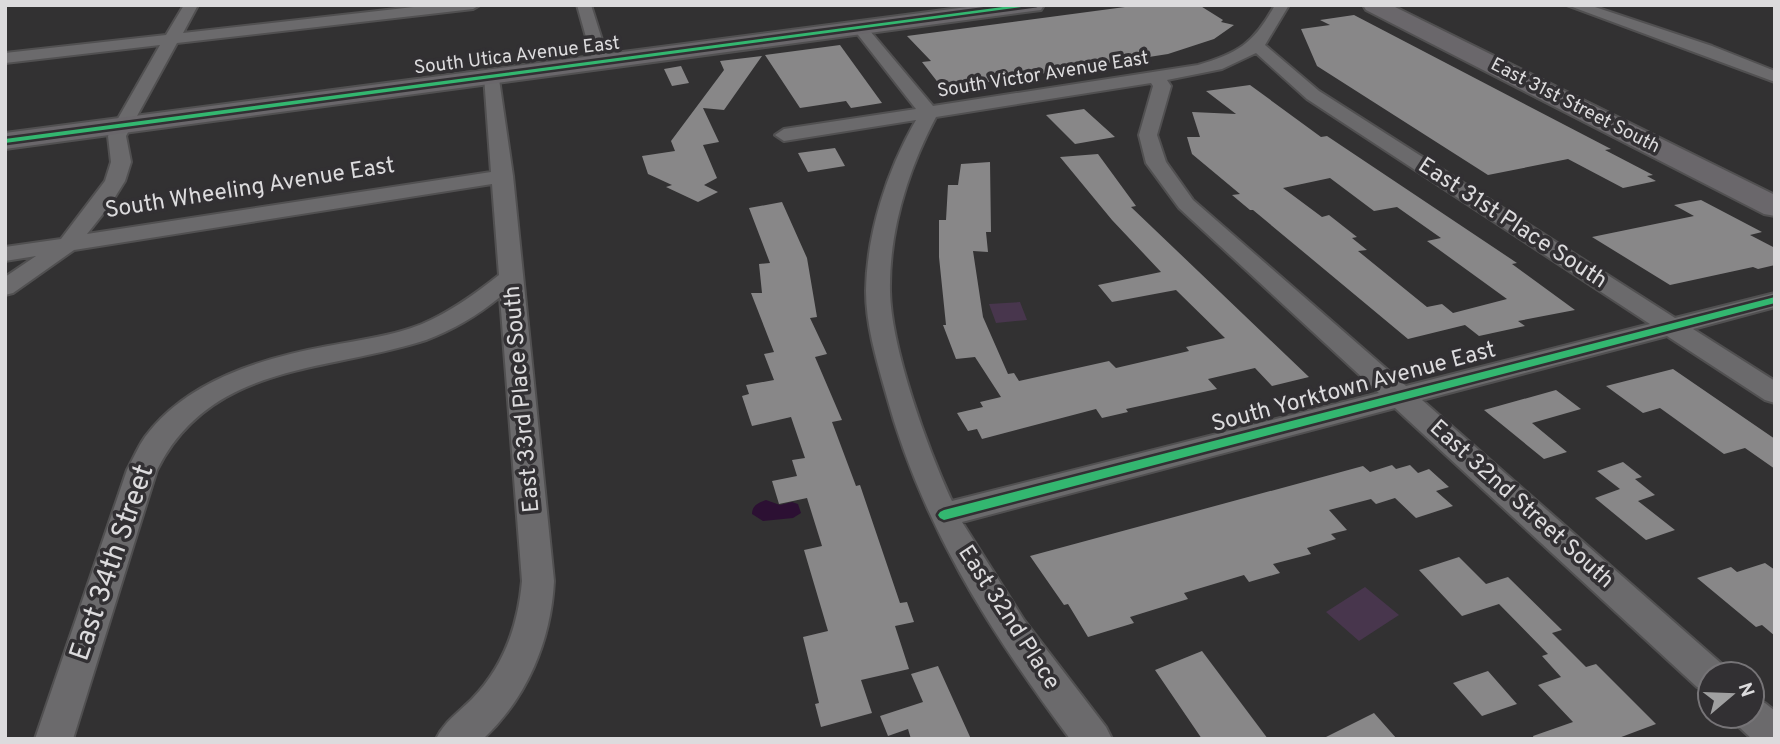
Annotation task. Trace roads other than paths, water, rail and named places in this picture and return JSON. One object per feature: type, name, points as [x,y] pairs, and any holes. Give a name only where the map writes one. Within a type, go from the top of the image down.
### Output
[{"type":"street","points":[[5,288],[68,244],[103,201],[115,181],[121,162],[117,136],[191,5]]},
{"type":"street","points":[[5,58],[472,5]]},
{"type":"street","points":[[584,5],[601,62]]},
{"type":"street","name":"South Utica Avenue East","points":[[5,141],[860,28],[979,9],[1033,5]]},
{"type":"street","name":"South Victor Avenue East","points":[[784,135],[1156,78],[1214,66],[1256,46],[1267,35],[1282,5]]},
{"type":"street","name":"East 31st Street South","points":[[1374,5],[1775,207]]},
{"type":"street","points":[[1574,5],[1706,49],[1775,77]]},
{"type":"street","points":[[860,28],[929,113]]},
{"type":"street","name":"East 31st Place South","points":[[1256,46],[1313,95],[1775,394]]},
{"type":"street","points":[[1706,49],[1775,65]]},
{"type":"street","name":"East 33rd Place South","points":[[455,739],[488,709],[516,669],[531,635],[538,607],[512,275],[492,76]]},
{"type":"street","name":"East 32nd Street South","points":[[1156,78],[1162,86],[1148,135],[1156,163],[1186,204],[1696,664]]},
{"type":"street","name":"East 32nd Place","points":[[929,113],[917,135],[893,196],[883,247],[878,292],[887,347],[909,430],[944,515],[978,579],[1059,696],[1093,739]]},
{"type":"street","name":"South Wheeling Avenue East","points":[[5,254],[503,176]]},
{"type":"street","name":"East 34th Street","points":[[54,739],[142,470],[156,443],[198,404],[229,386],[274,367],[382,344],[436,327],[482,302],[512,275]]},
{"type":"street","name":"South Yorktown Avenue East","points":[[944,515],[1775,300]]}]
